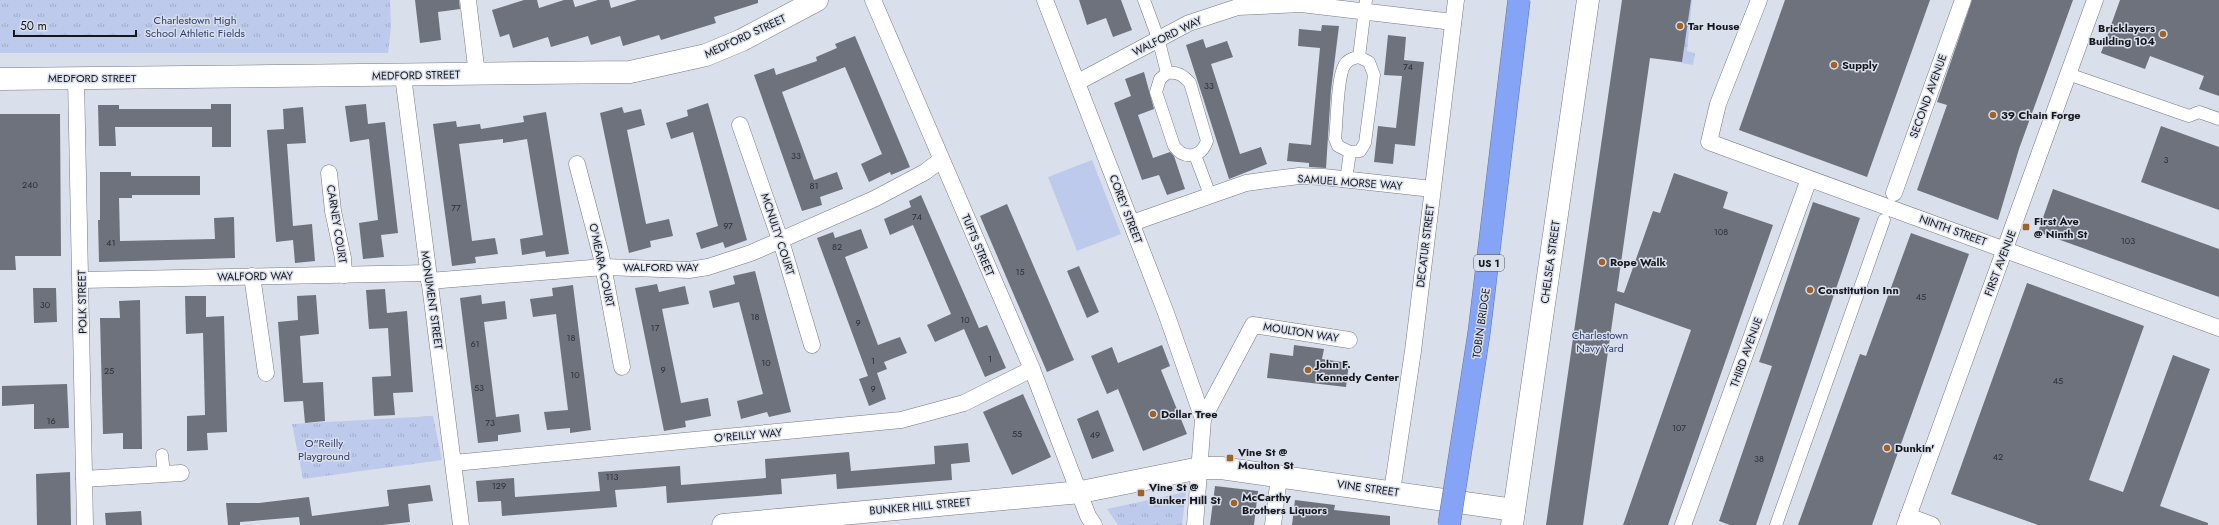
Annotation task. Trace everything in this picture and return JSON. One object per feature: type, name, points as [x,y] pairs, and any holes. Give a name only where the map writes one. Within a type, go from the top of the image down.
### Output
[{"type":"highway","name":"TOBIN BRIDGE","points":[[1449,525],[1480,326],[1519,0]]},
{"type":"main road","name":"CHELSEA STREET","points":[[1513,517],[1588,0]]},
{"type":"main road","name":"MEDFORD STREET","points":[[0,79],[403,76],[630,72],[670,65],[706,55],[742,40],[811,1]]},
{"type":"main road","name":"VINE STREET","points":[[1081,492],[1200,468],[1221,468],[1392,491],[1513,517]]},
{"type":"main road","name":"BUNKER HILL STREET","points":[[723,525],[1081,492]]},
{"type":"street","points":[[468,0],[477,75]]},
{"type":"street","name":"TUFTS STREET","points":[[873,0],[1032,370],[1081,492]]},
{"type":"street","name":"COREY STREET","points":[[1045,0],[1078,82],[1166,313],[1203,420]]},
{"type":"street","points":[[1144,0],[1158,38],[1167,73]]},
{"type":"street","name":"DECATUR STREET","points":[[1392,491],[1413,351],[1456,0]]},
{"type":"street","name":"NINTH STREET","points":[[1759,0],[1718,104],[1710,142],[1809,179],[1938,224],[2004,250],[2219,328]]},
{"type":"street","name":"SECOND AVENUE","points":[[1894,193],[1963,0]]},
{"type":"street","name":"FIRST AVENUE","points":[[1906,521],[2095,0]]},
{"type":"street","name":"WALFORD WAY","points":[[1078,82],[1189,22],[1238,7],[1301,4],[1453,22]]},
{"type":"street","points":[[1359,57],[1364,11]]},
{"type":"street","points":[[1359,57],[1369,62],[1374,75],[1365,143],[1360,150],[1350,152],[1338,146],[1335,139],[1340,84],[1344,64],[1351,59],[1359,57]]},
{"type":"street","points":[[1176,72],[1185,77],[1190,83],[1207,141],[1204,148],[1195,155],[1187,156],[1178,152],[1174,146],[1156,92],[1160,79],[1167,73],[1176,72]]},
{"type":"street","points":[[2068,74],[2189,116],[2200,112],[2219,119]]},
{"type":"street","name":"MONUMENT STREET","points":[[403,76],[461,525]]},
{"type":"street","name":"POLK STREET","points":[[76,78],[85,525]]},
{"type":"street","name":"MCNULTY COURT","points":[[740,125],[780,240],[812,344]]},
{"type":"street","points":[[1346,180],[1350,152]]},
{"type":"street","points":[[1195,155],[1210,195]]},
{"type":"street","name":"WALFORD WAY","points":[[81,280],[344,275],[428,277],[604,267],[696,269],[728,262],[780,240],[902,185],[941,160]]},
{"type":"street","name":"O'MEARA COURT","points":[[577,164],[604,267],[622,367]]},
{"type":"street","name":"CARNEY COURT","points":[[330,173],[333,211],[343,258],[344,275]]},
{"type":"street","name":"SAMUEL MORSE WAY","points":[[1132,223],[1246,183],[1299,176],[1432,189]]},
{"type":"street","name":"THIRD AVENUE","points":[[1683,525],[1809,179]]},
{"type":"street","points":[[1776,525],[1884,220]]},
{"type":"street","points":[[252,276],[266,373]]},
{"type":"street","name":"MOULTON WAY","points":[[1203,420],[1253,325],[1349,340]]},
{"type":"street","name":"O'REILLY WAY","points":[[454,463],[901,420],[964,403],[1032,370]]},
{"type":"street","points":[[1195,525],[1203,420]]},
{"type":"street","points":[[162,455],[164,474]]},
{"type":"street","points":[[84,479],[181,473]]},
{"type":"street","points":[[1273,525],[1279,477]]},
{"type":"street","points":[[1081,492],[1088,516],[1094,525]]},
{"type":"street","points":[[1906,521],[1932,525]]},
{"type":"green space","name":"Charlestown High School Athletic Fields","points":[[0,0],[390,0],[391,27],[388,53],[0,53]]},
{"type":"green space","name":"Tar House","points":[[1674,0],[1692,0],[1687,51],[1695,53],[1693,65],[1668,60]]},
{"type":"green space","points":[[1092,160],[1121,234],[1077,251],[1048,177]]},
{"type":"green space","name":"O\"Reilly Playground","points":[[433,416],[442,460],[303,479],[292,424]]},
{"type":"green space","points":[[1186,492],[1182,525],[1118,525],[1107,509]]},
{"type":"building","points":[[415,0],[459,0],[460,9],[438,12],[441,40],[420,43]]},
{"type":"building","points":[[524,0],[537,0],[539,8],[564,0],[573,0],[575,7],[598,0],[609,0],[611,8],[637,0],[758,0],[758,3],[714,17],[716,23],[661,40],[659,35],[623,46],[620,36],[591,45],[588,36],[551,47],[548,37],[513,48],[509,34],[500,37],[492,10]]},
{"type":"building","points":[[1079,0],[1121,0],[1132,30],[1113,37],[1106,18],[1087,25]]},
{"type":"building","points":[[1622,0],[1691,0],[1682,62],[1650,58],[1617,291],[1624,293],[1653,211],[1660,213],[1674,173],[1728,192],[1723,208],[1773,225],[1668,525],[1623,525],[1691,330],[1615,303],[1583,525],[1546,525]]},
{"type":"building","name":"Supply","points":[[1785,0],[1930,0],[1867,177],[1739,130]]},
{"type":"building","name":"39 Chain Forge","points":[[1972,0],[2073,0],[2019,149],[1998,220],[1917,190],[1947,105],[1937,102]]},
{"type":"building","name":"Bricklayers Building 104","points":[[2120,0],[2219,0],[2219,96],[2199,89],[2204,76],[2150,56],[2145,69],[2101,53]]},
{"type":"building","points":[[1322,25],[1339,26],[1331,90],[1326,168],[1309,167],[1309,163],[1287,161],[1289,143],[1311,145],[1320,48],[1298,46],[1299,29],[1321,31]]},
{"type":"building","points":[[1388,35],[1406,37],[1404,60],[1424,62],[1415,146],[1395,144],[1393,164],[1374,162],[1378,126],[1396,128],[1402,76],[1384,75]]},
{"type":"building","points":[[855,36],[910,167],[891,175],[890,172],[869,182],[861,164],[882,154],[845,67],[782,92],[814,180],[837,172],[843,189],[820,197],[822,205],[802,211],[754,75],[774,68],[776,75],[817,61],[816,57],[837,48],[835,44]]},
{"type":"building","points":[[1203,39],[1206,48],[1227,41],[1233,57],[1211,64],[1240,154],[1261,147],[1267,164],[1229,179],[1186,45]]},
{"type":"building","points":[[1144,72],[1154,109],[1138,115],[1153,158],[1170,152],[1174,156],[1185,189],[1167,195],[1159,175],[1142,180],[1114,103],[1131,96],[1125,79]]},
{"type":"building","points":[[708,103],[747,240],[725,248],[723,242],[701,249],[696,233],[718,226],[693,132],[671,139],[666,123],[688,116],[687,110]]},
{"type":"building","points":[[211,104],[231,104],[231,147],[212,147],[212,127],[115,127],[116,146],[99,146],[98,105],[119,105],[119,109],[211,109]]},
{"type":"building","points":[[366,104],[368,124],[385,122],[398,233],[381,235],[384,257],[363,259],[359,223],[378,220],[369,139],[350,142],[345,106]]},
{"type":"building","points":[[303,107],[306,143],[287,144],[293,226],[312,224],[315,261],[295,263],[293,240],[276,242],[267,130],[284,129],[283,109]]},
{"type":"building","points":[[622,107],[624,113],[641,109],[645,125],[627,130],[646,224],[669,219],[673,236],[650,241],[651,247],[629,253],[600,113]]},
{"type":"building","points":[[546,112],[569,254],[546,257],[545,251],[522,255],[520,239],[543,235],[527,139],[503,143],[503,139],[459,144],[472,241],[495,238],[498,254],[475,257],[476,263],[452,266],[433,124],[456,121],[457,127],[480,124],[481,129],[524,122],[523,116]]},
{"type":"building","points":[[0,114],[60,114],[61,256],[15,256],[16,270],[0,270]]},
{"type":"building","points":[[2161,126],[2219,147],[2219,210],[2141,182]]},
{"type":"building","points":[[100,172],[131,172],[131,176],[200,176],[200,195],[132,195],[132,198],[119,198],[120,241],[215,239],[214,218],[234,217],[235,258],[99,262],[98,220],[100,220]]},
{"type":"building","points":[[2053,189],[2219,249],[2219,297],[2038,232]]},
{"type":"building","points":[[921,195],[979,328],[987,325],[1006,368],[985,377],[964,329],[935,342],[927,325],[951,314],[913,225],[890,235],[884,219],[911,207],[909,201]]},
{"type":"building","points":[[1813,202],[1860,218],[1756,525],[1730,525],[1719,521],[1772,366],[1759,362]]},
{"type":"building","points":[[1007,204],[1074,360],[1047,372],[980,216]]},
{"type":"building","points":[[861,229],[868,248],[845,257],[878,345],[900,337],[907,353],[884,362],[887,369],[877,373],[886,399],[869,406],[859,379],[868,376],[817,238],[833,232],[835,238]]},
{"type":"building","points":[[1911,233],[1969,254],[1872,525],[1798,525],[1860,354],[1866,356]]},
{"type":"building","points":[[1079,266],[1099,312],[1087,318],[1067,271]]},
{"type":"building","points":[[755,271],[791,412],[769,417],[767,412],[741,419],[737,401],[763,394],[739,302],[713,308],[709,291],[735,284],[733,276]]},
{"type":"building","points":[[2027,283],[2144,326],[2089,480],[2123,492],[2173,355],[2210,369],[2160,506],[2208,523],[2208,525],[2038,525],[1951,494]]},
{"type":"building","points":[[657,284],[659,292],[685,286],[689,304],[662,309],[681,403],[708,398],[711,416],[685,421],[686,427],[664,431],[635,288]]},
{"type":"building","points":[[573,285],[591,430],[570,433],[570,428],[547,430],[544,412],[568,410],[556,314],[533,317],[530,299],[553,296],[552,288]]},
{"type":"building","points":[[33,288],[56,288],[57,322],[34,323]]},
{"type":"building","points":[[385,289],[387,313],[407,311],[413,392],[393,393],[395,415],[374,416],[372,377],[391,376],[388,328],[369,329],[366,290]]},
{"type":"building","points":[[316,295],[319,334],[300,336],[303,383],[323,382],[325,421],[305,423],[303,401],[284,402],[278,322],[298,320],[297,296]]},
{"type":"building","points":[[481,295],[482,304],[505,301],[507,319],[484,322],[496,417],[519,414],[521,432],[498,435],[498,441],[478,443],[460,298]]},
{"type":"building","points":[[185,296],[206,296],[206,317],[224,316],[227,432],[207,433],[208,450],[187,451],[187,416],[205,415],[203,333],[186,334]]},
{"type":"building","points":[[140,300],[142,449],[123,449],[123,433],[103,434],[100,318],[120,318],[119,301]]},
{"type":"building","name":"Dollar Tree","points":[[1162,345],[1170,366],[1161,370],[1187,434],[1143,451],[1118,389],[1107,394],[1091,356],[1112,347],[1118,363]]},
{"type":"building","name":"John F. Kennedy Center","points":[[1294,345],[1324,349],[1322,359],[1349,363],[1346,387],[1267,378],[1270,353],[1293,356]]},
{"type":"building","points":[[67,384],[69,428],[34,429],[34,404],[2,406],[2,386]]},
{"type":"building","points":[[1023,394],[1051,457],[1012,475],[983,412]]},
{"type":"building","points":[[1098,410],[1114,451],[1092,459],[1077,419]]},
{"type":"building","points":[[968,443],[970,462],[951,464],[952,480],[837,489],[836,474],[781,479],[782,494],[667,503],[666,486],[615,490],[617,507],[502,516],[501,501],[478,502],[476,481],[514,478],[515,497],[600,491],[598,472],[680,466],[681,485],[766,478],[765,459],[812,455],[849,452],[851,471],[935,464],[934,446]]},
{"type":"building","points":[[70,472],[71,525],[37,525],[36,474]]},
{"type":"building","points":[[430,485],[433,501],[408,504],[410,522],[382,525],[300,525],[299,517],[240,522],[240,525],[228,525],[226,503],[259,503],[309,497],[312,516],[389,506],[387,490]]},
{"type":"building","name":"McCarthy Brothers Liquors","points":[[1215,486],[1258,491],[1254,525],[1210,525]]},
{"type":"building","points":[[1295,500],[1335,505],[1334,510],[1390,516],[1390,525],[1292,525]]},
{"type":"building","points":[[141,511],[142,525],[106,525],[105,513]]},
{"type":"place","name":"Tar House","points":[[1680,26]]},
{"type":"place","name":"Bricklayers Building 104","points":[[2163,34]]},
{"type":"place","name":"Supply","points":[[1834,65]]},
{"type":"place","name":"39 Chain Forge","points":[[1993,115]]},
{"type":"place","name":"First Ave @ Ninth St","points":[[2026,227]]},
{"type":"place","name":"Rope Walk","points":[[1602,262]]},
{"type":"place","name":"Constitution Inn","points":[[1810,290]]},
{"type":"place","name":"John F. Kennedy Center","points":[[1308,370]]},
{"type":"place","name":"Dollar Tree","points":[[1153,414]]},
{"type":"place","name":"Dunkin'","points":[[1887,448]]},
{"type":"place","name":"Vine St @ Moulton St","points":[[1230,458]]},
{"type":"place","name":"Vine St @ Bunker Hill St","points":[[1141,493]]},
{"type":"place","name":"McCarthy Brothers Liquors","points":[[1234,503]]},
{"type":"park label","name":"Charlestown Navy Yard","points":[[1600,341]]}]
